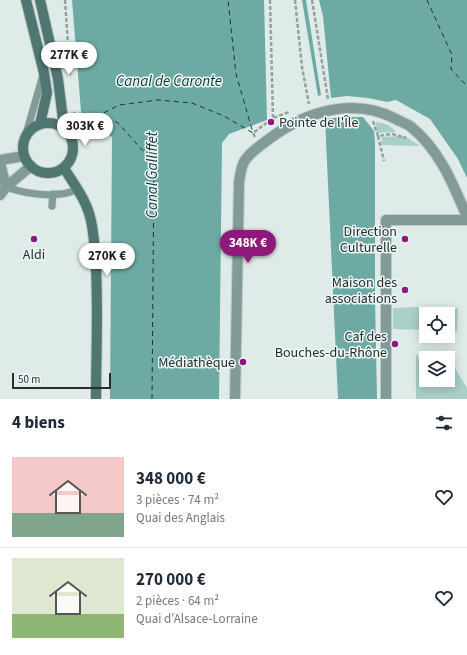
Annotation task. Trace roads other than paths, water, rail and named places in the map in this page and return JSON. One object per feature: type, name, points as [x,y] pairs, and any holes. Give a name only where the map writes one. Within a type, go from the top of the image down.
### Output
[{"type":"main road","points":[[26,0],[44,73],[47,93],[40,124]]},
{"type":"main road","points":[[40,0],[58,79],[64,128]]},
{"type":"main road","points":[[40,124],[56,124],[64,128],[72,140],[74,148],[73,155],[64,168],[58,172],[51,174],[36,171],[24,156],[24,141],[28,133],[40,124]]},
{"type":"main road","points":[[64,168],[86,203],[90,215],[96,261],[97,286],[96,399]]},
{"type":"street","points":[[235,399],[239,182],[243,164],[253,151],[288,126],[314,114],[347,107],[386,114],[409,125],[431,146],[448,174],[467,219],[386,220],[386,399]]},
{"type":"street","points":[[3,191],[0,162],[24,156]]},
{"type":"street","points":[[3,191],[31,166]]},
{"type":"lane","points":[[24,141],[44,73]]},
{"type":"lane","points":[[3,191],[61,194],[78,189]]},
{"type":"lane","points":[[52,206],[53,194]]},
{"type":"water","name":"Canal de Caronte","points":[[72,0],[264,0],[267,120],[229,134],[222,143],[219,399],[110,399],[112,137],[96,128],[82,124]]},
{"type":"water","points":[[302,0],[306,0],[321,95],[318,96]]},
{"type":"water","points":[[319,0],[467,0],[467,178],[458,159],[430,119],[396,100],[387,102],[347,96],[331,98],[323,16]]},
{"type":"water","points":[[363,117],[374,131],[377,399],[338,399],[325,119]]},
{"type":"place","name":"Pointe de l'Île","points":[[271,122]]},
{"type":"place","name":"Aldi","points":[[34,239]]},
{"type":"place","name":"Direction Culturelle","points":[[405,239]]},
{"type":"place","name":"Maison des associations","points":[[405,290]]},
{"type":"place","name":"Caf des Bouches-du-Rhône","points":[[395,344]]},
{"type":"place","name":"Médiathèque","points":[[243,362]]},
{"type":"water label","name":"Canal Galliffet","points":[[152,175]]}]
